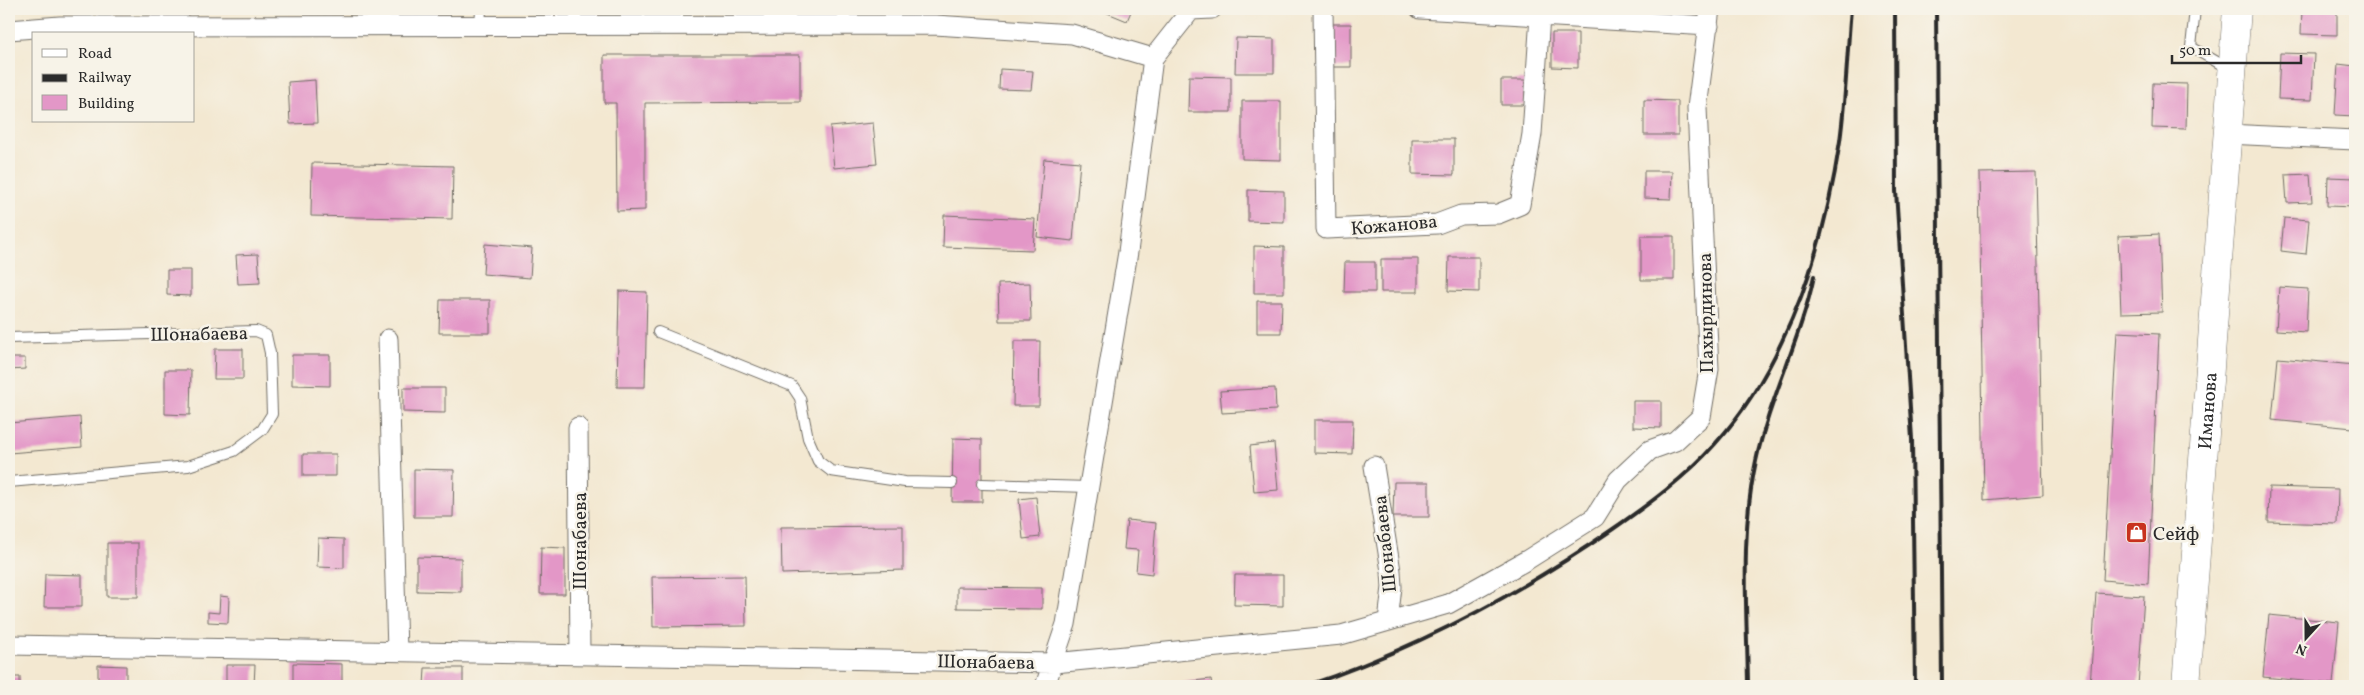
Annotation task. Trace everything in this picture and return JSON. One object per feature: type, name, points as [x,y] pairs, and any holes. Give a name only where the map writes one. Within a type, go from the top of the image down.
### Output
[{"type":"main road","name":"Иманова","points":[[2186,686],[2237,9]]},
{"type":"street","points":[[1045,686],[1066,624],[1128,252],[1153,58],[1191,10],[1212,9]]},
{"type":"street","name":"Кожанова","points":[[1323,9],[1326,229],[1437,224],[1461,215],[1498,214],[1520,205],[1532,134],[1540,16]]},
{"type":"street","points":[[1420,9],[1540,16],[1709,17]]},
{"type":"street","points":[[9,30],[60,26],[481,17],[935,17],[1072,34],[1153,58]]},
{"type":"street","name":"Пахырдинова","points":[[1527,560],[1595,516],[1618,480],[1650,450],[1676,441],[1701,417],[1708,369],[1697,108],[1709,17]]},
{"type":"street","points":[[2227,134],[2355,140]]},
{"type":"street","points":[[388,339],[398,651]]},
{"type":"street","name":"Шонабаева","points":[[578,427],[580,654]]},
{"type":"street","name":"Шонабаева","points":[[1374,466],[1391,571],[1392,587],[1388,621]]},
{"type":"street","name":"Шонабаева","points":[[9,644],[1054,663],[1341,636],[1448,604],[1527,560]]},
{"type":"lane","points":[[2195,9],[2191,47],[2232,71]]},
{"type":"lane","name":"Шонабаева","points":[[9,338],[256,331],[266,335],[270,353],[272,414],[262,430],[234,451],[188,466],[9,482]]},
{"type":"lane","points":[[658,332],[792,386],[800,398],[808,438],[818,461],[831,471],[905,482],[952,483]]},
{"type":"lane","points":[[982,484],[1089,487]]},
{"type":"building","points":[[1098,9],[1132,9],[1127,21]]},
{"type":"building","points":[[2302,9],[2337,9],[2337,35],[2301,34]]},
{"type":"building","points":[[1331,24],[1351,24],[1351,67],[1330,67]]},
{"type":"building","points":[[1552,33],[1578,33],[1578,68],[1552,67]]},
{"type":"building","points":[[1236,38],[1274,39],[1274,73],[1235,73]]},
{"type":"building","points":[[2280,53],[2314,54],[2312,100],[2278,99]]},
{"type":"building","points":[[604,55],[800,55],[800,102],[645,103],[645,210],[617,211],[616,103],[604,103]]},
{"type":"building","points":[[2338,64],[2355,66],[2355,116],[2335,115]]},
{"type":"building","points":[[1000,69],[1033,71],[1031,90],[999,89]]},
{"type":"building","points":[[1189,76],[1231,77],[1231,112],[1188,112]]},
{"type":"building","points":[[315,80],[317,123],[290,124],[288,82]]},
{"type":"building","points":[[1501,80],[1525,80],[1525,105],[1501,105]]},
{"type":"building","points":[[2153,83],[2187,84],[2186,129],[2152,128]]},
{"type":"building","points":[[1644,100],[1678,101],[1678,135],[1644,135]]},
{"type":"building","points":[[1242,101],[1281,101],[1281,160],[1242,159]]},
{"type":"building","points":[[873,123],[877,164],[834,168],[830,127]]},
{"type":"building","points":[[1412,139],[1454,139],[1454,175],[1412,174]]},
{"type":"building","points":[[1044,159],[1080,162],[1073,241],[1037,237]]},
{"type":"building","points":[[312,163],[453,166],[452,219],[311,216]]},
{"type":"building","points":[[1644,171],[1672,171],[1671,199],[1644,198]]},
{"type":"building","points":[[2036,172],[2043,495],[1984,500],[1979,173]]},
{"type":"building","points":[[2310,174],[2312,202],[2287,203],[2285,175]]},
{"type":"building","points":[[2328,177],[2355,178],[2355,207],[2327,206]]},
{"type":"building","points":[[1248,190],[1284,191],[1284,222],[1248,221]]},
{"type":"building","points":[[944,215],[1035,219],[1033,250],[943,247]]},
{"type":"building","points":[[2284,218],[2309,220],[2306,254],[2281,251]]},
{"type":"building","points":[[2159,234],[2162,312],[2121,313],[2118,236]]},
{"type":"building","points":[[1641,236],[1674,236],[1674,280],[1641,280]]},
{"type":"building","points":[[485,244],[532,248],[530,278],[483,274]]},
{"type":"building","points":[[1254,246],[1284,247],[1284,293],[1254,293]]},
{"type":"building","points":[[258,254],[260,283],[238,284],[236,255]]},
{"type":"building","points":[[1449,257],[1479,257],[1479,292],[1448,291]]},
{"type":"building","points":[[1381,259],[1418,259],[1418,292],[1381,292]]},
{"type":"building","points":[[1345,262],[1375,262],[1375,292],[1344,292]]},
{"type":"building","points":[[167,270],[191,270],[191,296],[167,295]]},
{"type":"building","points":[[1030,283],[1031,321],[999,321],[998,284]]},
{"type":"building","points":[[2279,287],[2308,289],[2306,332],[2276,330]]},
{"type":"building","points":[[619,291],[647,292],[645,387],[617,387]]},
{"type":"building","points":[[440,300],[490,300],[490,333],[439,333]]},
{"type":"building","points":[[1257,301],[1282,301],[1281,333],[1257,333]]},
{"type":"building","points":[[2117,332],[2159,334],[2148,584],[2103,580]]},
{"type":"building","points":[[1014,341],[1040,341],[1039,406],[1013,406]]},
{"type":"building","points":[[215,349],[243,349],[243,379],[214,379]]},
{"type":"building","points":[[292,355],[330,355],[330,386],[292,385]]},
{"type":"building","points":[[9,358],[25,358],[25,369],[9,370]]},
{"type":"building","points":[[2278,358],[2355,365],[2353,428],[2272,420]]},
{"type":"building","points":[[165,370],[191,370],[190,415],[165,414]]},
{"type":"building","points":[[403,388],[445,388],[445,413],[403,412]]},
{"type":"building","points":[[1275,388],[1276,410],[1222,413],[1220,391]]},
{"type":"building","points":[[1633,401],[1661,401],[1661,428],[1633,427]]},
{"type":"building","points":[[80,417],[82,447],[9,453],[9,423]]},
{"type":"building","points":[[1314,420],[1353,420],[1352,454],[1314,453]]},
{"type":"building","points":[[953,438],[982,439],[982,502],[952,502]]},
{"type":"building","points":[[1274,443],[1278,490],[1254,492],[1250,446]]},
{"type":"building","points":[[303,454],[336,454],[336,476],[303,476]]},
{"type":"building","points":[[414,469],[454,470],[453,517],[414,517]]},
{"type":"building","points":[[1394,482],[1429,482],[1429,517],[1393,517]]},
{"type":"building","points":[[2269,487],[2338,489],[2337,524],[2268,522]]},
{"type":"building","points":[[1036,497],[1040,537],[1023,539],[1019,499]]},
{"type":"building","points":[[1127,520],[1156,523],[1152,574],[1136,572],[1138,550],[1124,549]]},
{"type":"building","points":[[903,526],[903,570],[782,574],[781,527]]},
{"type":"building","points":[[318,538],[344,539],[344,568],[317,567]]},
{"type":"building","points":[[107,543],[138,543],[138,597],[107,597]]},
{"type":"building","points":[[541,547],[565,548],[565,594],[540,594]]},
{"type":"building","points":[[417,557],[461,558],[461,592],[417,591]]},
{"type":"building","points":[[45,574],[82,575],[82,607],[44,607]]},
{"type":"building","points":[[1235,575],[1283,575],[1283,606],[1234,605]]},
{"type":"building","points":[[745,576],[746,626],[653,627],[652,577]]},
{"type":"building","points":[[957,587],[1042,588],[1042,609],[957,608]]},
{"type":"building","points":[[2096,593],[2144,596],[2138,686],[2090,686]]},
{"type":"building","points":[[220,596],[229,597],[228,623],[208,622],[208,612],[219,613]]},
{"type":"building","points":[[2269,615],[2339,622],[2333,684],[2263,677]]},
{"type":"building","points":[[293,663],[342,664],[342,686],[293,686]]},
{"type":"building","points":[[98,665],[126,666],[126,686],[98,686]]},
{"type":"building","points":[[226,665],[255,665],[254,686],[226,686]]},
{"type":"building","points":[[425,668],[463,668],[463,686],[424,686]]},
{"type":"building","points":[[9,677],[20,677],[20,686],[9,686]]},
{"type":"building","points":[[1211,679],[1212,686],[1159,686],[1159,685]]},
{"type":"railway","points":[[1306,686],[1387,655],[1426,637],[1541,576],[1613,529],[1653,500],[1692,468],[1725,432],[1752,395],[1775,355],[1793,317],[1811,268],[1831,192],[1840,141],[1851,9]]},
{"type":"railway","points":[[1895,9],[1896,191],[1912,439],[1915,686]]},
{"type":"railway","points":[[1936,9],[1942,686]]},
{"type":"railway","points":[[1748,684],[1746,544],[1751,489],[1762,437],[1801,322],[1814,276]]},
{"type":"place","name":"Сейф","points":[[2137,533]]}]
